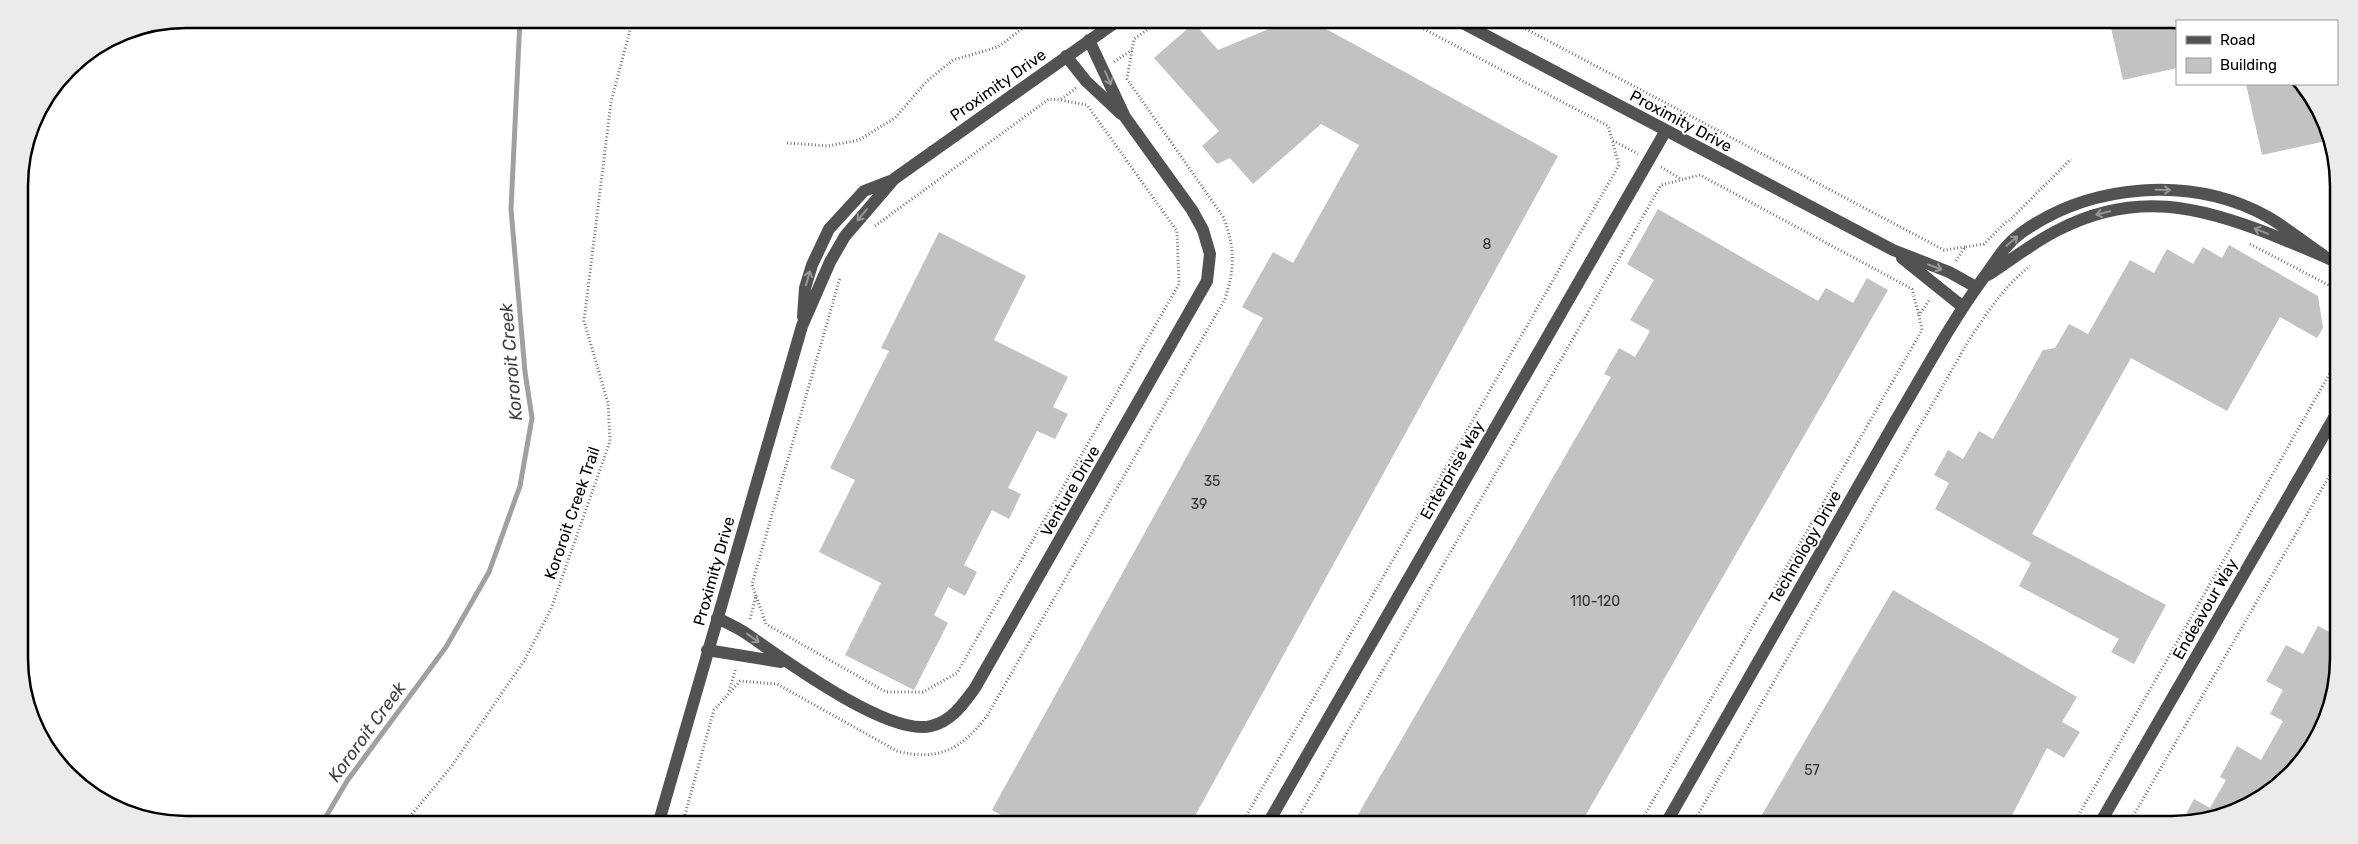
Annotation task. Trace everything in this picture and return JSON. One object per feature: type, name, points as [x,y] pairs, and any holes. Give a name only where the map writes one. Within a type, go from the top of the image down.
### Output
[{"type":"street","name":"Proximity Drive","points":[[661,816],[802,326],[830,262],[845,236],[894,179],[1108,27]]},
{"type":"street","name":"Proximity Drive","points":[[1470,27],[1892,250],[1980,283]]},
{"type":"street","name":"Venture Drive","points":[[1089,40],[1125,117]]},
{"type":"street","name":"Venture Drive","points":[[717,618],[746,633],[786,663],[889,721],[909,727],[929,727],[944,722],[960,709],[975,688],[1197,302],[1206,281],[1210,254],[1203,230],[1192,210],[1125,117],[1086,81],[1066,56]]},
{"type":"street","name":"Enterprise Way","points":[[1272,816],[1666,132]]},
{"type":"street","name":"Technology Drive","points":[[1670,816],[1963,306],[2002,250],[2019,235],[2042,219],[2081,202],[2115,194],[2166,190],[2211,196],[2246,207],[2270,218],[2323,256]]},
{"type":"street","points":[[1980,283],[2028,248],[2059,229],[2089,217],[2119,209],[2168,206],[2214,214],[2330,259]]},
{"type":"street","name":"Proximity Drive","points":[[1892,250],[1963,306]]},
{"type":"street","name":"Endeavour Way","points":[[2104,816],[2330,423]]},
{"type":"street","name":"Venture Drive","points":[[707,650],[786,663]]},
{"type":"path","name":"Kororoit Creek Trail","points":[[410,816],[451,767],[524,661],[551,608],[610,441],[608,403],[584,321],[611,102],[631,27]]},
{"type":"path","points":[[788,143],[828,146],[860,140],[895,118],[926,82],[953,60],[998,47],[1024,27]]},
{"type":"path","points":[[685,816],[714,710],[740,681],[777,684],[897,751],[913,756],[933,755],[954,749],[973,735],[987,716],[1225,299],[1233,274],[1233,244],[1224,218],[1127,79],[1134,39],[1151,27]]},
{"type":"path","points":[[1246,816],[1619,164],[1608,126],[1420,27]]},
{"type":"path","points":[[1522,27],[1944,250],[1984,244],[2071,159]]},
{"type":"path","points":[[1104,69],[1132,50]]},
{"type":"path","points":[[1060,100],[1086,81]]},
{"type":"path","points":[[842,274],[752,584],[766,624],[886,692],[923,692],[957,673],[1179,284],[1177,231],[1087,105],[1049,99],[872,229]]},
{"type":"path","points":[[1612,140],[1682,179]]},
{"type":"path","points":[[1299,816],[1660,185],[1700,175],[1912,290],[1922,330],[1644,816]]},
{"type":"path","points":[[2008,220],[2019,235]]},
{"type":"path","points":[[2242,240],[2330,286]]},
{"type":"path","points":[[1949,272],[1965,247]]},
{"type":"path","points":[[1697,816],[1969,340],[1988,310],[2006,288],[2037,261],[2028,248]]},
{"type":"path","points":[[1919,315],[1938,287]]},
{"type":"path","points":[[2078,816],[2330,373]]},
{"type":"path","points":[[2133,816],[2330,475]]},
{"type":"path","points":[[746,633],[756,596]]},
{"type":"path","points":[[729,693],[740,654]]},
{"type":"building","points":[[1189,27],[1198,27],[1218,50],[1274,27],[1323,27],[1558,156],[1195,816],[1003,816],[992,810],[1263,318],[1242,307],[1273,252],[1293,263],[1359,145],[1321,124],[1253,184],[1230,158],[1217,164],[1202,146],[1219,131],[1154,58]]},
{"type":"building","points":[[2111,27],[2176,27],[2176,68],[2123,80]]},
{"type":"building","points":[[2246,85],[2294,85],[2314,116],[2324,141],[2262,155]]},
{"type":"building","points":[[1658,209],[1818,301],[1826,288],[1853,303],[1867,278],[1888,290],[1585,816],[1357,816],[1611,377],[1604,374],[1619,348],[1635,357],[1650,331],[1630,320],[1654,280],[1627,264]]},
{"type":"building","points":[[939,232],[1026,276],[994,340],[1068,377],[1053,407],[1068,414],[1055,439],[1037,431],[1008,488],[1021,494],[1009,519],[992,510],[964,565],[977,572],[965,596],[948,587],[934,615],[948,623],[914,690],[845,655],[881,583],[819,552],[855,480],[830,468],[889,351],[881,348]]},
{"type":"building","points":[[2229,245],[2318,296],[2323,328],[2317,338],[2280,317],[2227,411],[2131,358],[2032,534],[2166,605],[2134,664],[2111,652],[2119,639],[2019,586],[2031,563],[1935,509],[1949,483],[1934,475],[1948,450],[1963,459],[1979,431],[1993,439],[2043,350],[2055,348],[2069,324],[2088,334],[2130,260],[2154,273],[2167,249],[2193,264],[2203,247],[2222,258]]},
{"type":"building","points":[[1893,590],[2077,697],[2062,722],[2080,732],[2064,758],[2047,748],[2012,816],[1761,816]]},
{"type":"building","points":[[2318,626],[2330,632],[2329,679],[2322,709],[2314,728],[2298,755],[2269,784],[2252,795],[2214,811],[2185,816],[2194,799],[2210,808],[2226,780],[2220,777],[2237,746],[2261,760],[2283,721],[2270,714],[2283,690],[2266,681],[2286,645],[2303,654]]},
{"type":"waterway","name":"Kororoit Creek","points":[[326,816],[347,781],[446,647],[489,572],[520,486],[532,418],[525,372],[511,209],[520,27]]}]
